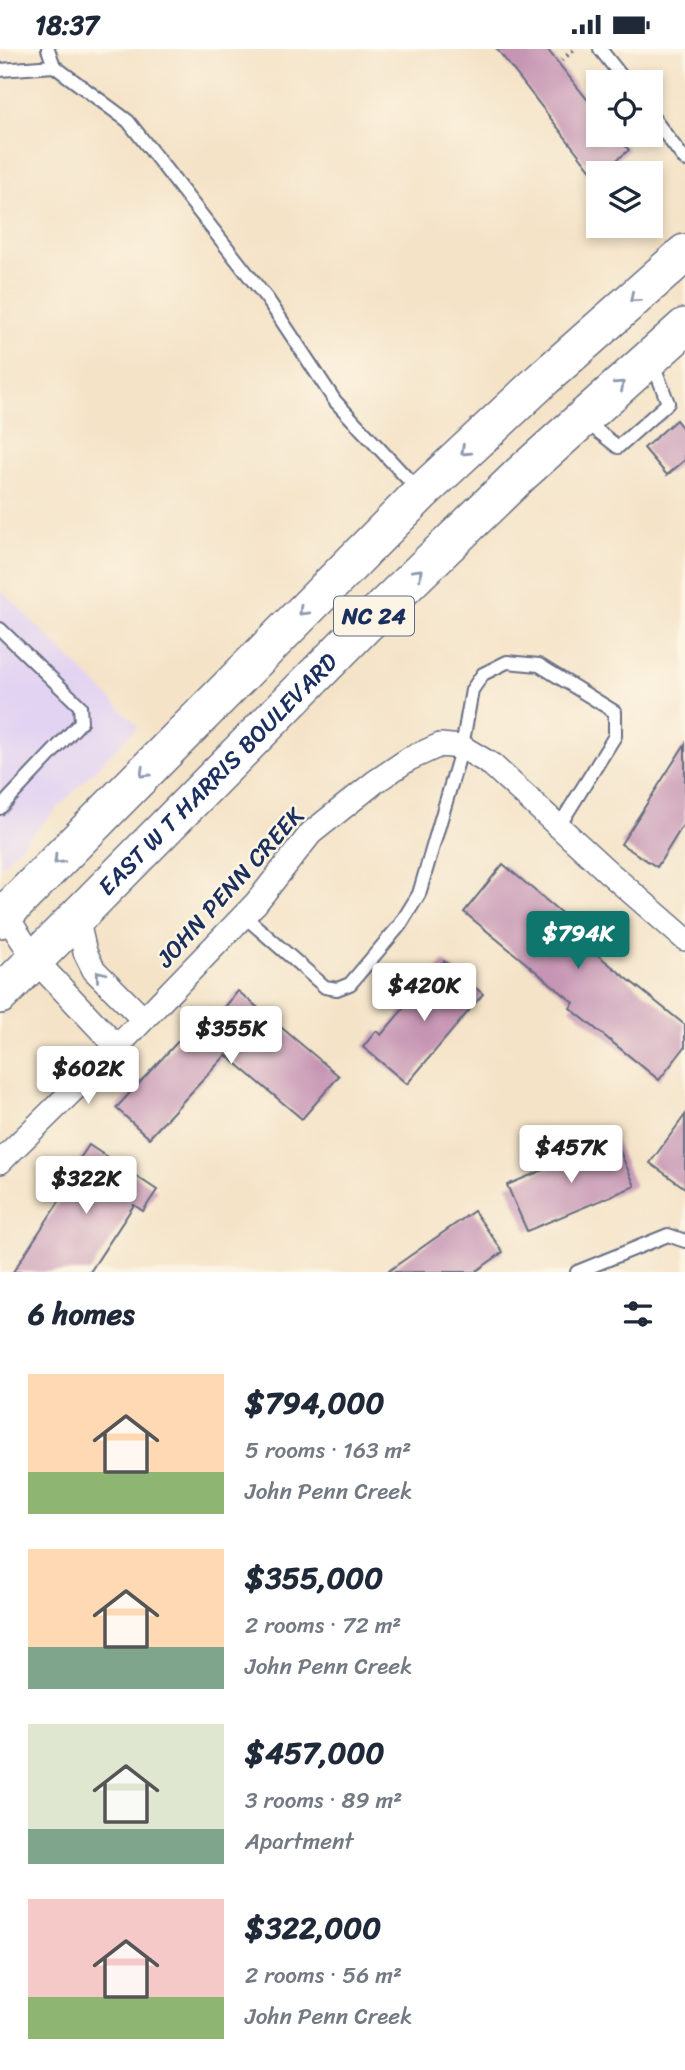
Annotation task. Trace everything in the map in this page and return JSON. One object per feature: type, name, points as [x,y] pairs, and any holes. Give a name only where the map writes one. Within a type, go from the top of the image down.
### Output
[{"type":"main road","name":"NC 24","points":[[2,914],[421,493],[554,369],[685,253]]},
{"type":"main road","name":"EAST W T HARRIS BOULEVARD","points":[[0,995],[363,626],[501,493],[685,327]]},
{"type":"street","name":"JOHN PENN CREEK","points":[[0,1162],[117,1047],[243,915],[277,878],[311,832],[375,782],[410,759],[440,745],[462,747]]},
{"type":"street","points":[[462,747],[492,765],[685,939]]},
{"type":"street","points":[[2,914],[34,960],[117,1047]]},
{"type":"street","points":[[77,918],[85,952],[94,970],[143,1019]]},
{"type":"lane","points":[[48,49],[54,66],[128,121],[268,300],[335,401],[421,493]]},
{"type":"lane","points":[[600,49],[617,70]]},
{"type":"lane","points":[[0,70],[54,66]]},
{"type":"lane","points":[[663,131],[685,160]]},
{"type":"lane","points":[[0,628],[80,706],[81,722],[0,807]]},
{"type":"lane","points":[[243,915],[325,987],[337,989],[350,984],[401,925],[419,894],[462,747],[472,690],[483,674],[507,662],[539,665],[615,712],[615,736],[559,827]]},
{"type":"lane","points":[[578,1272],[668,1235],[685,1241]]},
{"type":"path","points":[[561,60],[576,49]]},
{"type":"shaded area","points":[[0,589],[138,726],[0,867]]},
{"type":"building","points":[[497,49],[547,49],[586,98],[586,147],[626,147],[629,150],[616,161],[586,161],[586,164]]},
{"type":"building","points":[[676,420],[685,431],[685,460],[667,475],[644,448]]},
{"type":"building","points":[[685,744],[685,822],[657,867],[621,844]]},
{"type":"building","points":[[503,864],[590,937],[584,944],[685,1025],[685,1047],[659,1080],[570,1008],[574,1003],[464,912]]},
{"type":"building","points":[[444,961],[483,994],[407,1084],[363,1047],[376,1031],[381,1035]]},
{"type":"building","points":[[238,991],[339,1076],[302,1119],[226,1055],[149,1138],[116,1108],[183,1036],[193,1046]]},
{"type":"building","points":[[685,1115],[685,1188],[650,1163]]},
{"type":"building","points":[[615,1140],[635,1186],[527,1231],[507,1185]]},
{"type":"building","points":[[89,1145],[157,1190],[143,1211],[134,1205],[90,1272],[13,1272],[75,1177],[70,1173]]},
{"type":"building","points":[[474,1211],[503,1252],[475,1272],[387,1272]]}]
